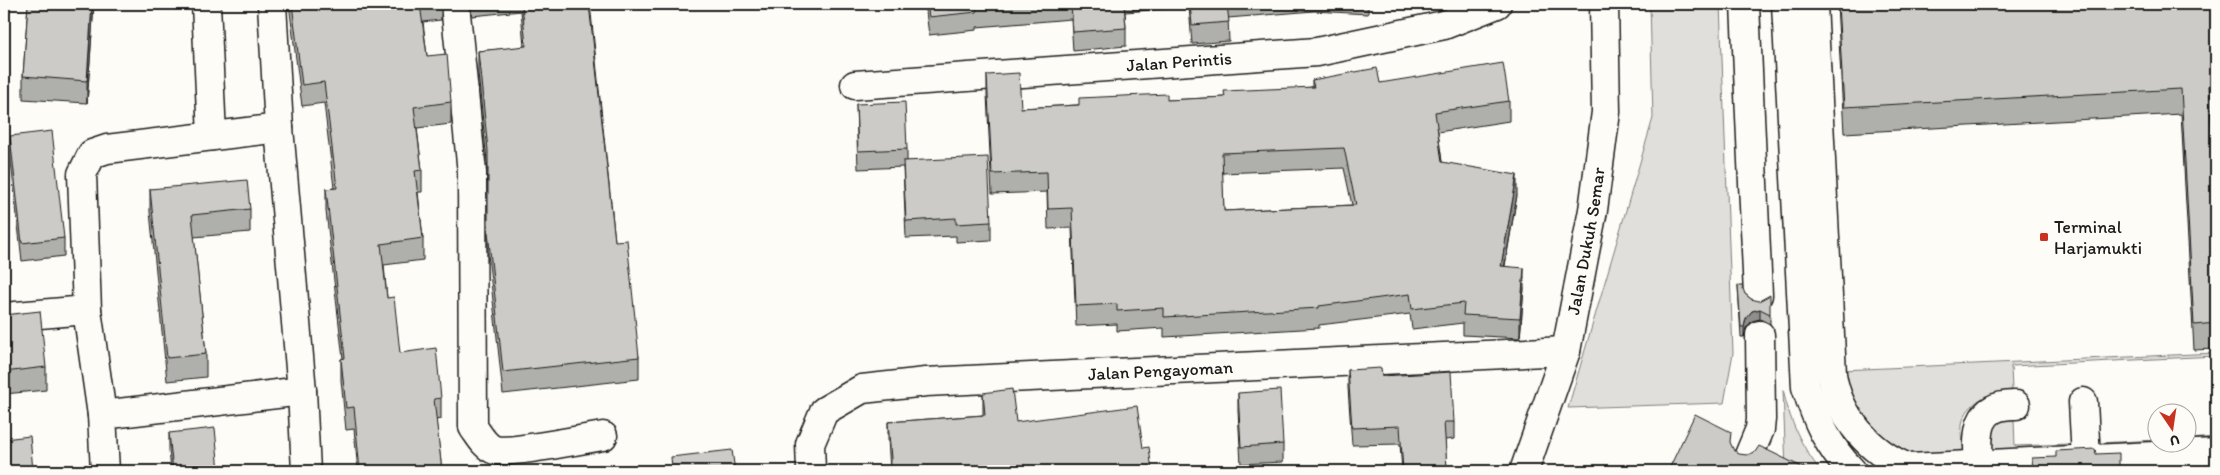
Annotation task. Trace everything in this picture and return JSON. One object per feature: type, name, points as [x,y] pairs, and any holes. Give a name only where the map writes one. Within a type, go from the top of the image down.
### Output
[{"type":"street","points":[[206,4],[212,136]]},
{"type":"street","points":[[272,4],[279,128],[302,391],[306,471]]},
{"type":"street","points":[[455,4],[472,173],[473,428],[484,442],[494,450],[512,450],[603,436]]},
{"type":"street","name":"Jalan Perintis","points":[[855,85],[1317,52],[1444,25],[1497,4]]},
{"type":"street","name":"Jalan Dukuh Semar","points":[[1524,471],[1566,351],[1593,210],[1606,112],[1604,4]]},
{"type":"street","points":[[1745,4],[1758,295]]},
{"type":"street","points":[[1786,4],[1806,387],[1819,427],[1828,442],[1852,471]]},
{"type":"street","points":[[1813,4],[1831,362],[1834,387],[1839,403],[1868,442],[1880,454],[1909,468],[1979,468],[2086,459],[2216,453]]},
{"type":"street","points":[[105,471],[102,415],[88,310],[82,174],[92,154],[107,149],[279,128]]},
{"type":"street","points":[[4,316],[88,310]]},
{"type":"street","points":[[1745,464],[1760,429],[1762,419],[1760,335]]},
{"type":"street","name":"Jalan Pengayoman","points":[[811,471],[810,444],[824,411],[862,389],[926,382],[1566,351]]},
{"type":"street","points":[[102,415],[302,391]]},
{"type":"street","points":[[2083,402],[2086,459]]},
{"type":"street","points":[[1979,468],[1978,428],[1989,412],[2000,407],[2016,405]]},
{"type":"shaded area","points":[[1650,4],[1720,4],[1733,353],[1724,403],[1568,408],[1653,118]]},
{"type":"shaded area","points":[[2216,353],[2216,356],[2011,366],[2012,390],[1996,393],[1981,399],[1969,409],[1965,416],[1962,424],[1964,453],[1928,456],[1915,456],[1902,452],[1874,427],[1851,397],[1842,370]]},
{"type":"shaded area","points":[[1783,389],[1797,432],[1807,452],[1821,471],[1786,471]]},
{"type":"shaded area","points":[[2005,420],[2014,420],[2015,446],[2068,444],[2069,448],[1991,452],[1992,433],[1996,425]]},
{"type":"shaded area","points":[[2216,437],[2216,441],[2198,442],[2198,438]]},
{"type":"shaded area","points":[[2148,440],[2148,444],[2098,447],[2098,443]]},
{"type":"shaded area","points":[[2216,462],[2216,471],[2026,471]]},
{"type":"building","points":[[28,4],[92,4],[87,81],[23,76]]},
{"type":"building","points":[[292,4],[420,4],[427,56],[447,54],[451,102],[414,107],[422,170],[415,171],[423,238],[381,244],[387,298],[394,297],[400,353],[436,348],[441,398],[434,399],[442,471],[360,471],[354,407],[346,408],[341,359],[345,358],[326,189],[337,188],[324,82],[302,85]]},
{"type":"building","points":[[522,4],[589,4],[615,241],[627,240],[639,357],[503,372],[488,232],[488,150],[478,51],[526,46]]},
{"type":"building","points":[[927,4],[1035,4],[976,8],[977,12],[929,17]]},
{"type":"building","points":[[1071,4],[1124,4],[1126,28],[1073,32]]},
{"type":"building","points":[[1190,4],[1227,4],[1229,22],[1192,25]]},
{"type":"building","points":[[1838,4],[2216,4],[2216,85],[2209,85],[2216,215],[2216,323],[2194,325],[2181,89],[1844,107]]},
{"type":"building","points":[[1503,63],[1509,101],[1435,112],[1442,162],[1517,175],[1501,266],[1524,268],[1520,318],[1463,315],[1464,303],[1412,309],[1410,294],[1319,306],[1319,308],[1164,317],[1164,308],[1117,311],[1117,304],[1076,306],[1072,208],[1048,209],[1047,172],[992,174],[987,75],[1019,73],[1021,108],[1079,105],[1079,98],[1167,94],[1167,100],[1225,97],[1224,91],[1314,87],[1312,80],[1377,68],[1380,83]],"holes":[[[1344,148],[1356,205],[1224,211],[1222,153]]]},
{"type":"building","points":[[905,102],[907,149],[858,151],[856,104]]},
{"type":"building","points":[[52,131],[64,238],[22,243],[10,136]]},
{"type":"building","points":[[988,157],[991,222],[956,224],[956,218],[906,221],[903,161]]},
{"type":"building","points":[[247,180],[250,209],[192,215],[206,354],[167,358],[150,189]]},
{"type":"building","points":[[1738,286],[1742,286],[1745,294],[1751,299],[1759,301],[1770,295],[1770,314],[1760,309],[1752,311],[1746,318],[1744,327],[1741,327]]},
{"type":"building","points":[[40,311],[46,367],[4,372],[4,315]]},
{"type":"building","points":[[1381,368],[1382,376],[1451,372],[1454,422],[1444,422],[1447,468],[1403,471],[1400,426],[1352,428],[1348,370]]},
{"type":"building","points":[[1012,389],[1016,422],[1137,406],[1143,448],[1149,447],[1152,471],[892,471],[888,422],[985,415],[983,393]]},
{"type":"building","points":[[1280,390],[1283,444],[1241,447],[1238,393]]},
{"type":"building","points":[[1695,414],[1731,432],[1730,442],[1733,449],[1739,454],[1747,455],[1755,452],[1759,446],[1810,471],[1668,471]]},
{"type":"building","points":[[215,428],[219,471],[173,471],[169,433]]},
{"type":"building","points":[[30,436],[33,471],[4,471],[4,439]]},
{"type":"building","points":[[2095,449],[2096,454],[2119,453],[2119,471],[2033,471],[2032,458],[2056,457],[2056,451]]},
{"type":"building","points":[[732,450],[735,471],[646,471],[672,468],[671,457]]},
{"type":"place","name":"Terminal Harjamukti","points":[[2044,237]]}]
